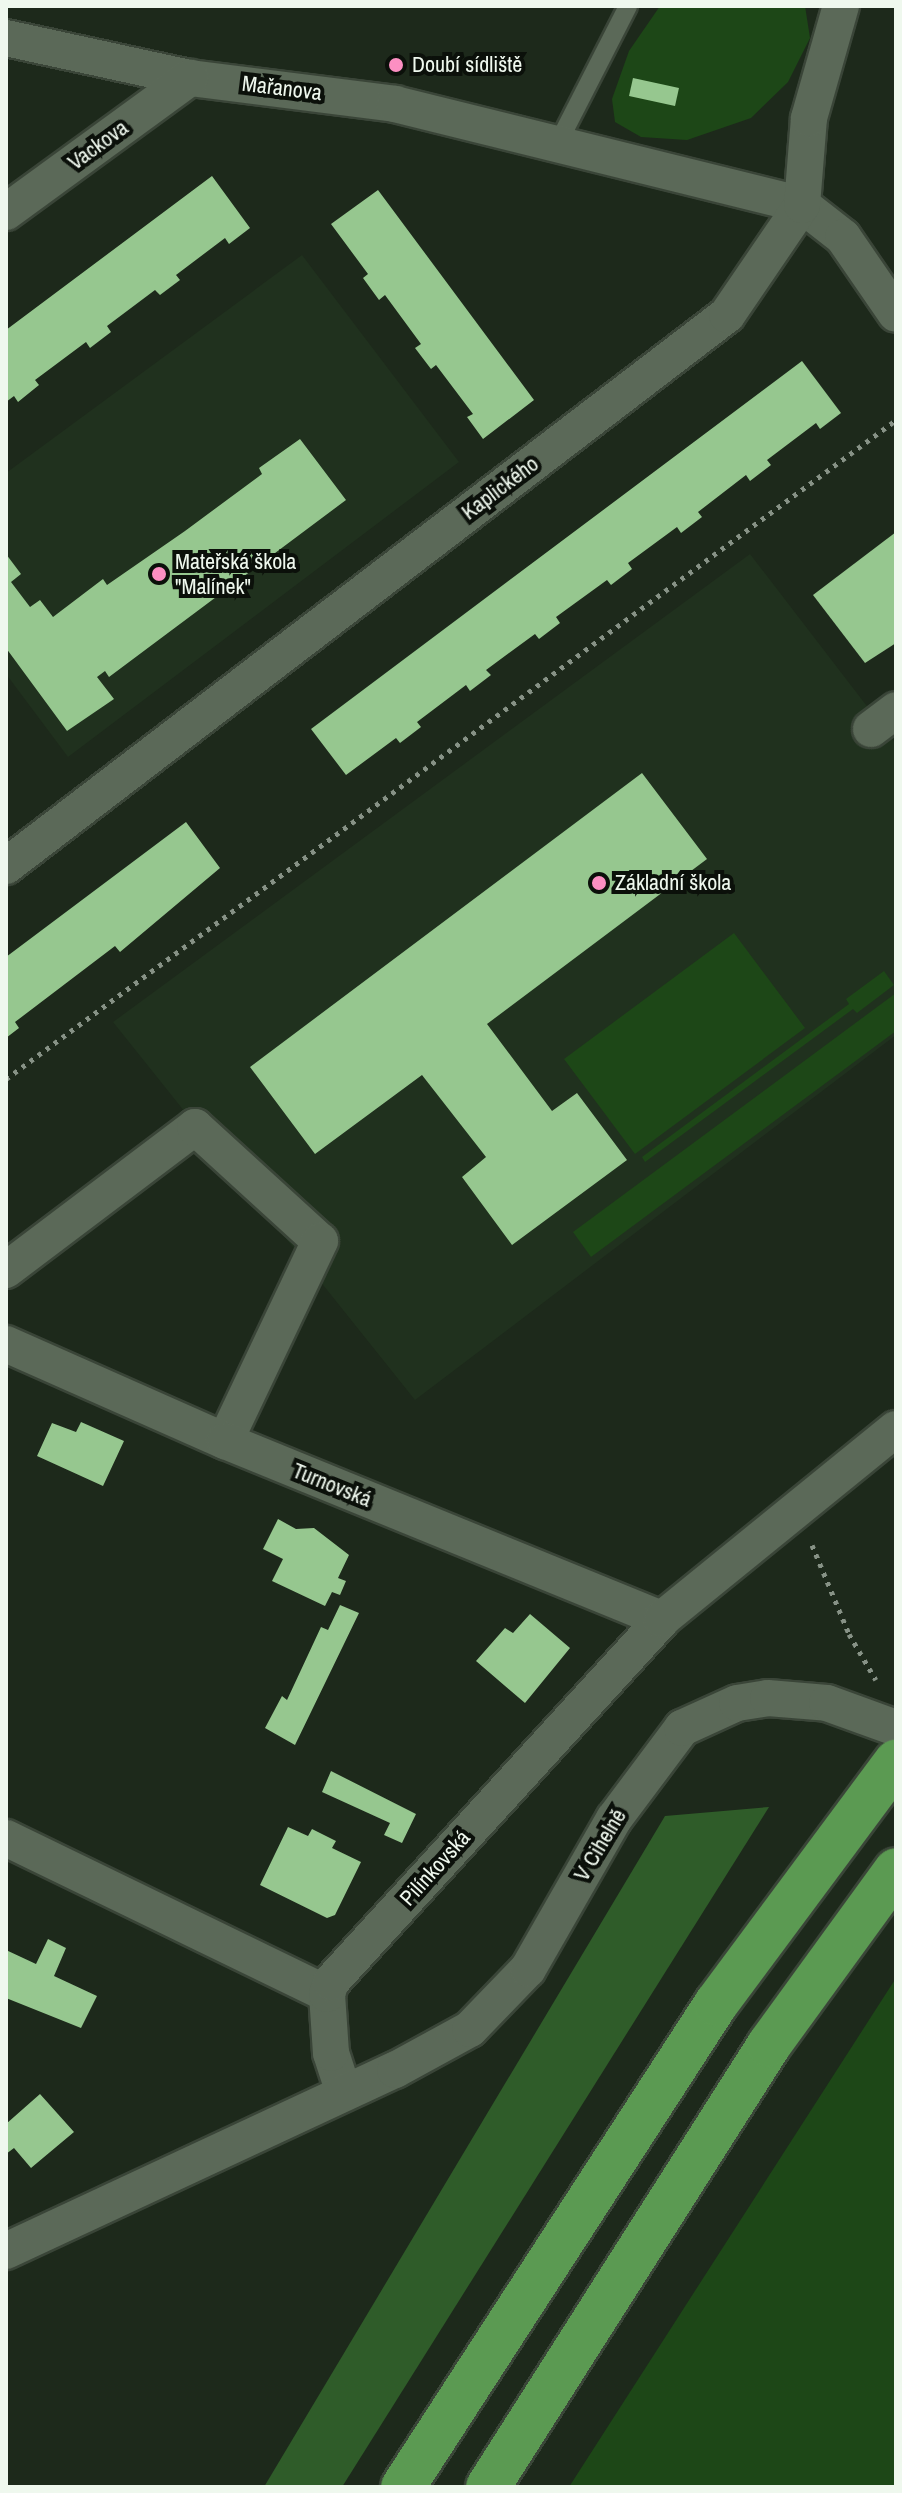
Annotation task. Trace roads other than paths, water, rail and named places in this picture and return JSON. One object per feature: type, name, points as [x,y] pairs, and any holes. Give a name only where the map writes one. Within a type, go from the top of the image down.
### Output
[{"type":"highway","points":[[403,2487],[716,2004],[890,1746]]},
{"type":"highway","points":[[488,2487],[769,2045],[896,1870]]},
{"type":"street","name":"Kaplického","points":[[6,866],[727,315],[802,205],[809,118],[841,6]]},
{"type":"street","name":"Mařanova","points":[[6,38],[190,78],[395,104],[802,205],[843,237],[896,314]]},
{"type":"street","name":"Vackova","points":[[6,212],[190,78]]},
{"type":"street","points":[[6,1270],[195,1127],[320,1241],[225,1441]]},
{"type":"street","name":"Turnovská","points":[[6,1344],[225,1441],[662,1619]]},
{"type":"street","name":"Pilínkovská","points":[[327,1994],[331,1982],[662,1619],[896,1429]]},
{"type":"street","name":"V Cihelně","points":[[343,2090],[395,2070],[470,2029],[528,1969],[614,1819],[682,1728],[737,1703],[768,1698],[827,1703],[890,1746]]},
{"type":"street","points":[[6,1838],[327,1994],[331,2053],[343,2090],[6,2251]]},
{"type":"lane","points":[[557,145],[628,6]]},
{"type":"place","name":"Doubí sídliště","points":[[396,65]]},
{"type":"place","name":"Mateřská škola \"Malínek\"","points":[[159,574]]},
{"type":"place","name":"Základní škola","points":[[599,883]]}]
